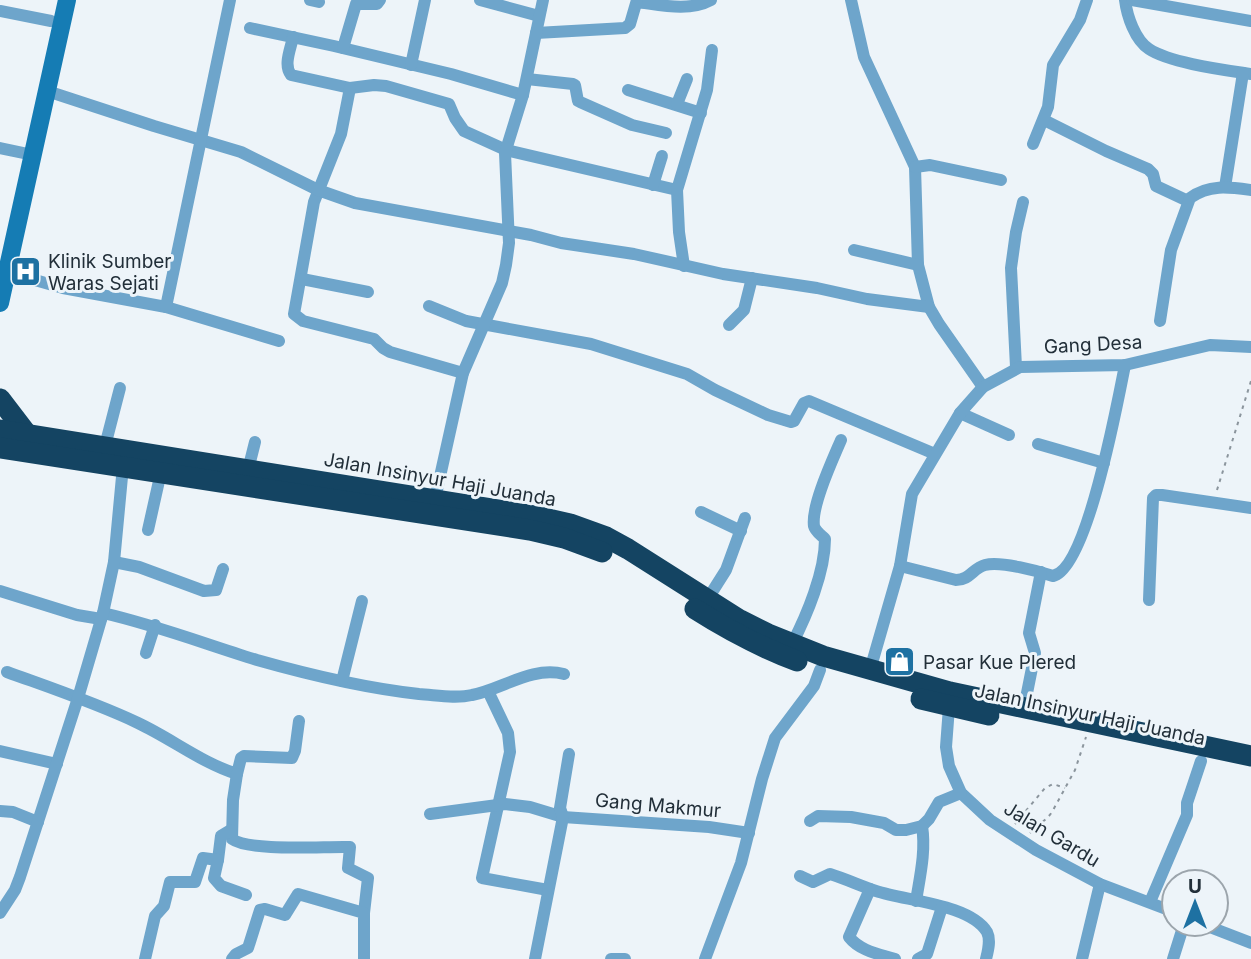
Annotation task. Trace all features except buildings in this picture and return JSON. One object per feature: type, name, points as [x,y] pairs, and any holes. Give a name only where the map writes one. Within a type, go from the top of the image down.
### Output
[{"type":"highway","points":[[0,399],[26,433]]},
{"type":"highway","name":"Jalan Insinyur Haji Juanda","points":[[0,430],[435,499],[570,524],[740,620],[792,644],[870,670],[1177,749],[1201,761],[1251,771]]},
{"type":"highway","name":"Jalan Insinyur Haji Juanda","points":[[4,450],[123,466],[530,530],[602,544]]},
{"type":"highway","name":"Jalan Insinyur Haji Juanda","points":[[625,555],[731,632],[762,648],[820,670],[949,707],[1086,736],[1251,756]]},
{"type":"street","points":[[0,248],[47,91],[56,22],[55,0]]},
{"type":"street","points":[[0,303],[3,271],[56,22],[67,0]]},
{"type":"street","points":[[166,307],[230,0]]},
{"type":"street","points":[[343,48],[356,4],[377,4],[380,0]]},
{"type":"street","points":[[411,65],[425,0]]},
{"type":"street","points":[[480,0],[539,16]]},
{"type":"street","points":[[435,499],[463,373],[502,283],[509,249],[508,186],[504,162],[527,79],[543,0]]},
{"type":"street","points":[[536,33],[625,28],[631,22],[637,1],[689,6],[701,5],[711,0]]},
{"type":"street","points":[[851,0],[864,57],[915,167],[918,265],[929,307],[983,387]]},
{"type":"street","points":[[1033,144],[1048,107],[1053,65],[1080,20],[1087,0]]},
{"type":"street","points":[[1125,0],[1130,22],[1150,50],[1173,58],[1247,73],[1225,187]]},
{"type":"street","points":[[1132,0],[1251,21]]},
{"type":"street","points":[[0,11],[56,22]]},
{"type":"street","points":[[250,28],[343,48],[523,95]]},
{"type":"street","points":[[293,37],[287,64],[291,75],[350,88],[386,86],[449,104],[464,131],[506,150],[677,190]]},
{"type":"street","points":[[684,266],[677,190],[707,90],[712,50]]},
{"type":"street","points":[[527,79],[573,84],[580,103],[632,125],[666,133]]},
{"type":"street","points":[[677,104],[687,79]]},
{"type":"street","points":[[350,88],[341,134],[318,190],[309,226],[294,314],[297,318],[374,338],[387,351],[463,373]]},
{"type":"street","points":[[628,90],[701,113]]},
{"type":"street","points":[[47,91],[241,152],[318,190],[373,207],[867,299],[929,307]]},
{"type":"street","points":[[1044,120],[1148,169],[1153,174],[1156,186],[1188,201]]},
{"type":"street","points":[[0,148],[27,154]]},
{"type":"street","points":[[653,186],[662,156]]},
{"type":"street","points":[[915,167],[930,165],[1001,180]]},
{"type":"street","points":[[1160,321],[1171,250],[1188,201],[1197,193],[1225,187],[1251,190]]},
{"type":"street","points":[[870,670],[900,566],[912,494],[960,413],[983,387],[1016,367],[1011,268],[1023,202]]},
{"type":"street","points":[[854,250],[918,265]]},
{"type":"street","points":[[3,271],[63,288],[166,307],[278,341]]},
{"type":"street","points":[[729,325],[744,310],[752,278]]},
{"type":"street","points":[[302,279],[368,292]]},
{"type":"street","points":[[429,306],[466,321],[591,344],[687,374],[768,415],[791,422],[808,401],[935,454]]},
{"type":"street","name":"Gang Desa","points":[[1016,367],[1125,365],[1210,345],[1251,347]]},
{"type":"street","points":[[900,566],[956,580],[962,580],[978,568],[992,564],[1059,575],[1073,555],[1086,526],[1104,463],[1125,365]]},
{"type":"street","points":[[105,446],[120,388]]},
{"type":"street","points":[[960,413],[1009,435]]},
{"type":"street","points":[[792,644],[806,618],[822,563],[825,538],[814,525],[818,499],[841,440]]},
{"type":"street","points":[[248,470],[256,442]]},
{"type":"street","points":[[1038,444],[1104,463]]},
{"type":"street","points":[[0,913],[15,890],[94,650],[95,636],[114,562],[123,466]]},
{"type":"street","points":[[148,530],[161,472]]},
{"type":"street","points":[[1149,600],[1153,498],[1156,495],[1251,508]]},
{"type":"street","points":[[701,512],[743,524],[726,570],[707,600]]},
{"type":"street","points":[[114,562],[139,566],[204,591],[216,590],[223,569]]},
{"type":"street","points":[[1024,708],[1035,653],[1029,633],[1041,572]]},
{"type":"street","points":[[0,591],[76,615],[102,616],[155,625],[256,659],[342,681],[416,694],[468,696],[539,673],[553,671],[564,674]]},
{"type":"street","points":[[342,681],[362,601]]},
{"type":"street","points":[[76,615],[95,636]]},
{"type":"street","points":[[146,653],[155,625]]},
{"type":"street","points":[[705,959],[741,863],[775,738],[814,686],[820,670]]},
{"type":"street","points":[[7,672],[139,723],[213,766],[237,774]]},
{"type":"street","points":[[486,692],[508,733],[510,752],[482,878],[548,890]]},
{"type":"street","name":"Jalan Gardu","points":[[949,707],[946,747],[949,766],[961,793],[990,820],[1023,842],[1100,884],[1160,906]]},
{"type":"street","points":[[299,721],[292,758],[241,758],[237,774],[232,839],[237,843],[297,848],[350,848],[348,868],[368,878],[364,913],[364,958],[378,959]]},
{"type":"street","points":[[0,751],[57,764]]},
{"type":"street","points":[[535,959],[563,817],[561,808],[569,754]]},
{"type":"street","points":[[1150,902],[1187,815],[1187,803],[1201,761]]},
{"type":"street","points":[[810,821],[818,816],[836,816],[879,822],[896,830],[922,826],[939,802],[961,793]]},
{"type":"street","name":"Gang Makmur","points":[[430,814],[497,805],[530,807],[563,817],[709,827],[749,833]]},
{"type":"street","points":[[0,811],[13,812],[38,822]]},
{"type":"street","points":[[916,901],[925,841],[922,826]]},
{"type":"street","points":[[232,830],[222,834],[215,879],[221,886],[246,895]]},
{"type":"street","points":[[145,959],[155,916],[164,904],[170,881],[194,883],[201,860],[218,860]]},
{"type":"street","points":[[800,876],[813,881],[830,874],[870,889],[963,914],[986,930],[989,939],[986,959]]},
{"type":"street","points":[[1082,959],[1100,884]]},
{"type":"street","points":[[870,889],[849,937],[868,951],[895,959]]},
{"type":"street","points":[[232,959],[247,949],[260,910],[285,915],[296,894],[364,913]]},
{"type":"street","points":[[918,959],[928,951],[942,907]]},
{"type":"street","points":[[1230,935],[1251,943]]},
{"type":"street","points":[[1173,959],[1180,938]]},
{"type":"street","points":[[611,959],[625,959]]},
{"type":"path","points":[[1214,502],[1251,381]]},
{"type":"path","points":[[1023,842],[1036,826],[1047,819],[1075,770],[1086,736]]},
{"type":"path","points":[[1008,833],[1045,788],[1053,784],[1065,788]]},
{"type":"place","name":"Klinik Sumber Waras Sejati","points":[[25,272]]},
{"type":"place","name":"Pasar Kue Plered","points":[[900,662]]}]
